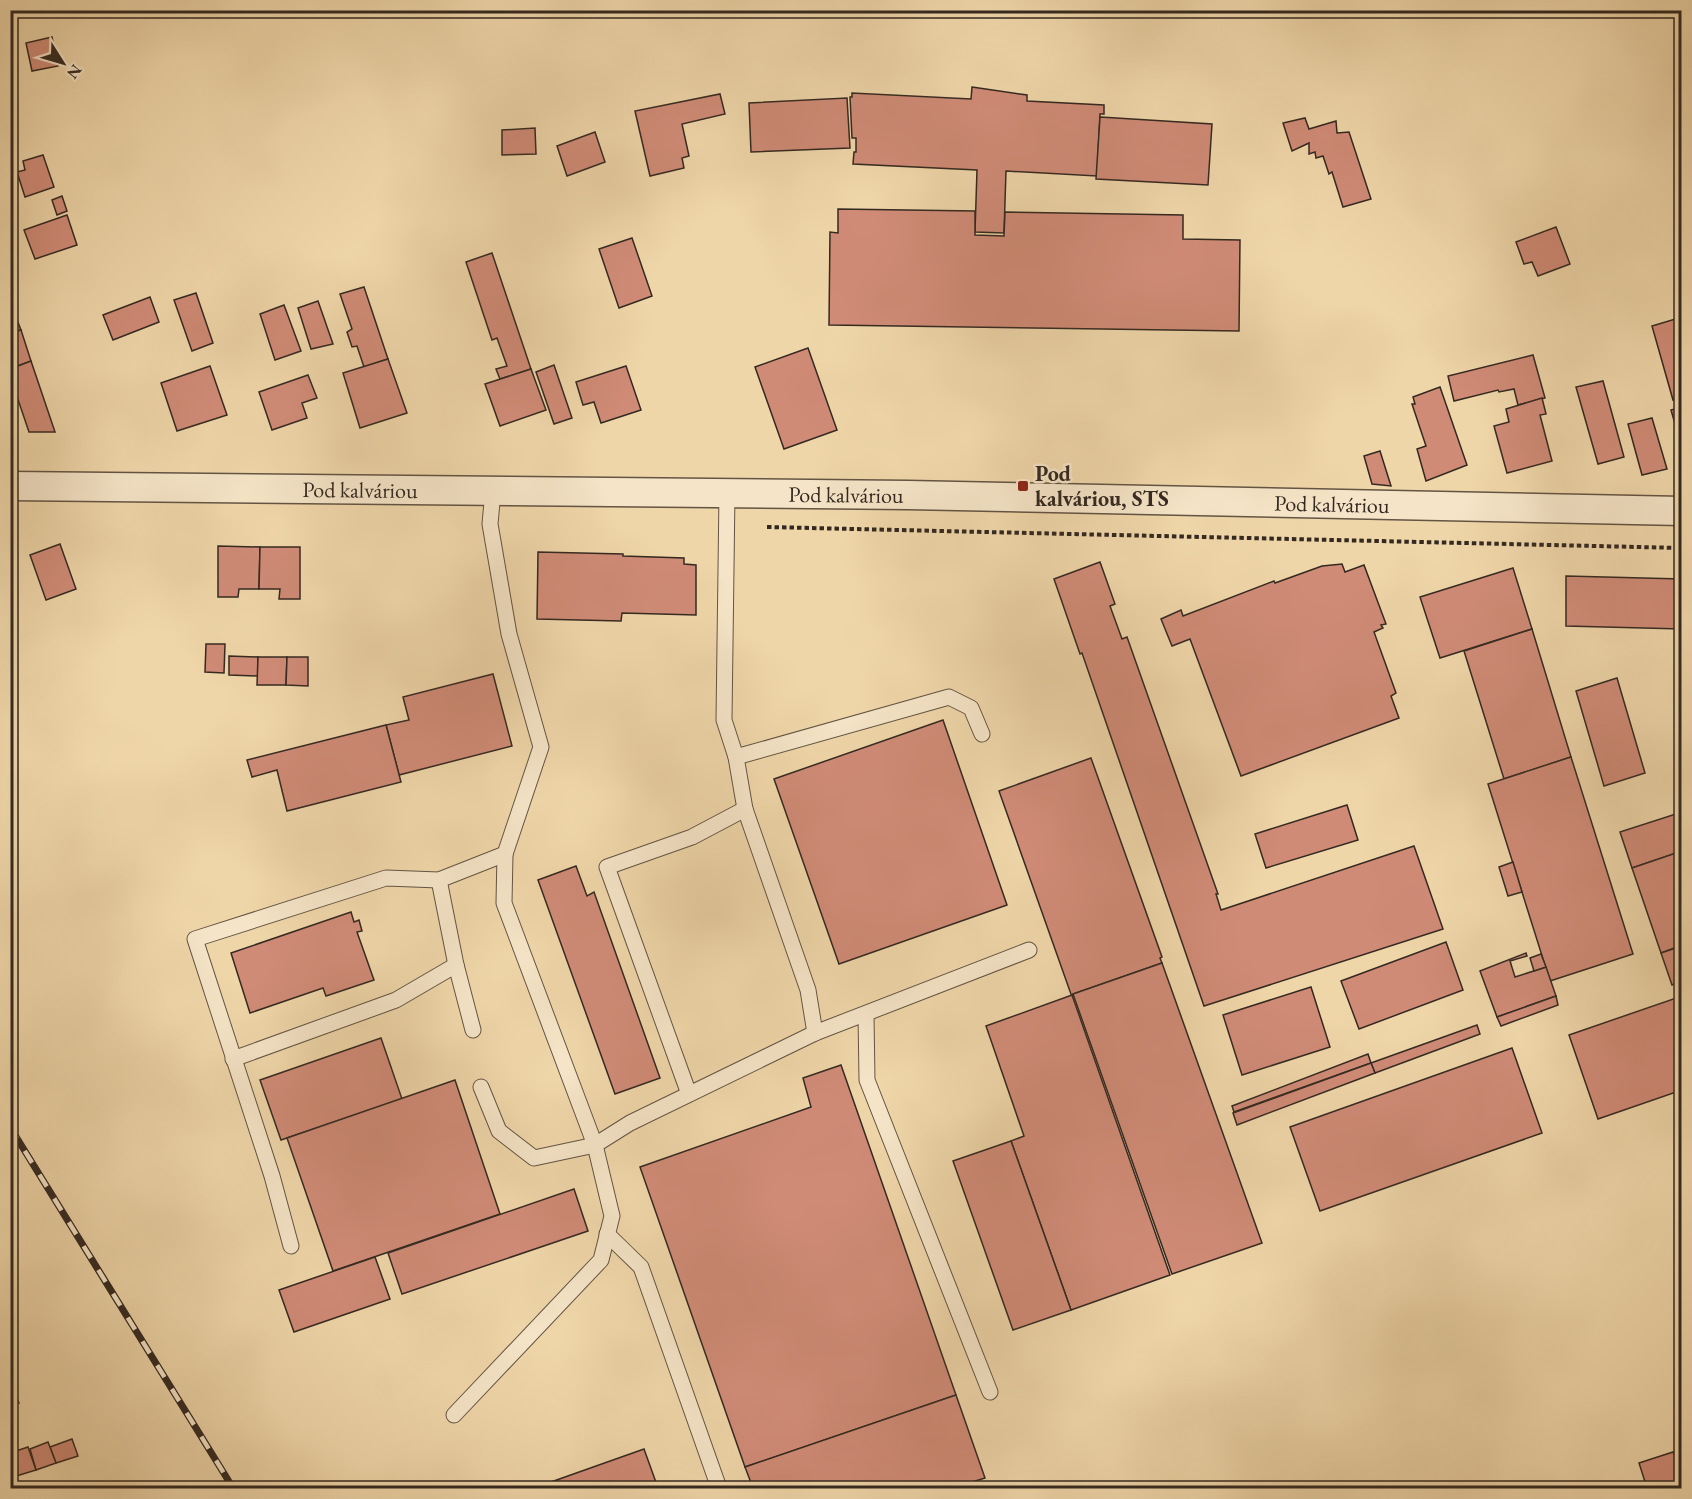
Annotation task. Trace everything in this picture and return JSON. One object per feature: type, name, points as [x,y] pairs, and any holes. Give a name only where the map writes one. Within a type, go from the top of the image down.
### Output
[{"type":"street","name":"Pod kalváriou","points":[[10,486],[932,495],[1682,511]]},
{"type":"lane","points":[[454,1415],[601,1260],[612,1216],[595,1145],[504,903],[505,854],[541,747],[509,634],[490,524],[493,491]]},
{"type":"lane","points":[[727,493],[724,720],[736,757],[745,808],[808,990],[815,1033]]},
{"type":"lane","points":[[736,757],[949,698],[971,708],[982,734]]},
{"type":"lane","points":[[689,1095],[607,867],[692,837],[745,808]]},
{"type":"lane","points":[[291,1246],[272,1176],[195,939],[386,878],[439,880],[505,854]]},
{"type":"lane","points":[[439,880],[456,965],[473,1030]]},
{"type":"lane","points":[[481,1087],[498,1131],[534,1158],[595,1145],[630,1123],[815,1033],[1029,950]]},
{"type":"lane","points":[[233,1059],[396,1000],[456,965]]},
{"type":"lane","points":[[866,1014],[867,1080],[990,1392]]},
{"type":"lane","points":[[607,1234],[641,1267],[719,1488]]},
{"type":"path","points":[[726,526],[1682,548]]},
{"type":"building","points":[[52,37],[58,66],[32,71],[26,43]]},
{"type":"building","points":[[972,87],[1027,95],[1027,101],[1104,105],[1104,114],[1100,114],[1097,176],[1006,171],[1004,233],[975,232],[977,170],[853,164],[856,138],[852,138],[850,97],[852,93],[971,99]]},
{"type":"building","points":[[720,94],[725,114],[682,124],[689,156],[682,158],[684,168],[650,176],[635,111]]},
{"type":"building","points":[[847,98],[850,148],[751,152],[749,103]]},
{"type":"building","points":[[1100,117],[1212,124],[1208,185],[1096,179]]},
{"type":"building","points":[[1305,118],[1309,129],[1336,121],[1337,133],[1349,132],[1371,199],[1343,207],[1332,172],[1329,174],[1323,156],[1316,158],[1315,152],[1309,154],[1309,143],[1292,151],[1283,123]]},
{"type":"building","points":[[535,128],[536,154],[502,155],[502,130]]},
{"type":"building","points":[[595,132],[605,162],[567,176],[557,146]]},
{"type":"building","points":[[43,155],[54,187],[25,197],[17,172],[25,170],[23,161]]},
{"type":"building","points":[[62,196],[67,211],[57,215],[52,200]]},
{"type":"building","points":[[838,209],[975,211],[975,235],[1004,236],[1005,212],[1183,215],[1183,239],[1240,240],[1239,331],[829,325],[830,232],[838,233]]},
{"type":"building","points":[[67,215],[77,245],[35,259],[24,230]]},
{"type":"building","points":[[1556,227],[1570,264],[1538,276],[1532,262],[1524,264],[1516,242]]},
{"type":"building","points":[[632,238],[652,296],[619,308],[599,249]]},
{"type":"building","points":[[492,253],[531,369],[500,379],[496,369],[507,366],[497,338],[492,340],[466,262]]},
{"type":"building","points":[[364,287],[388,359],[364,367],[357,346],[352,347],[347,332],[352,329],[340,294]]},
{"type":"building","points":[[196,293],[213,343],[192,351],[174,300]]},
{"type":"building","points":[[150,297],[159,322],[113,340],[103,315]]},
{"type":"building","points":[[318,301],[333,344],[311,349],[298,308]]},
{"type":"building","points":[[284,305],[301,351],[275,360],[260,314]]},
{"type":"building","points":[[10,307],[12,307],[21,330],[10,333]]},
{"type":"building","points":[[1682,317],[1682,398],[1673,400],[1652,326]]},
{"type":"building","points":[[21,330],[31,361],[15,367],[10,354],[10,333]]},
{"type":"building","points":[[808,348],[837,430],[784,449],[755,367]]},
{"type":"building","points":[[1533,355],[1545,398],[1518,405],[1514,389],[1499,392],[1498,390],[1454,401],[1448,376]]},
{"type":"building","points":[[388,359],[407,413],[360,428],[343,373]]},
{"type":"building","points":[[31,361],[55,432],[29,432],[10,376],[10,369]]},
{"type":"building","points":[[554,365],[572,418],[554,424],[536,372]]},
{"type":"building","points":[[210,366],[227,415],[177,431],[161,383]]},
{"type":"building","points":[[626,366],[641,410],[601,423],[594,402],[583,405],[576,382]]},
{"type":"building","points":[[531,369],[546,410],[500,426],[485,384]]},
{"type":"building","points":[[308,375],[317,398],[302,403],[307,418],[272,430],[259,392]]},
{"type":"building","points":[[1603,381],[1624,457],[1598,464],[1576,387]]},
{"type":"building","points":[[1440,387],[1467,465],[1426,481],[1417,449],[1426,446],[1412,404],[1415,404],[1413,397]]},
{"type":"building","points":[[1542,398],[1546,414],[1540,415],[1552,461],[1507,473],[1494,426],[1509,422],[1506,409]]},
{"type":"building","points":[[1682,407],[1682,448],[1671,410]]},
{"type":"building","points":[[1652,418],[1667,469],[1642,475],[1628,424]]},
{"type":"building","points":[[1380,451],[1391,486],[1372,484],[1364,456]]},
{"type":"building","points":[[60,544],[76,589],[46,600],[30,555]]},
{"type":"building","points":[[218,546],[260,547],[259,589],[239,589],[238,597],[218,597]]},
{"type":"building","points":[[260,547],[300,547],[300,599],[279,599],[280,589],[259,589]]},
{"type":"building","points":[[538,552],[684,558],[684,564],[696,565],[696,615],[622,613],[621,621],[537,619]]},
{"type":"building","points":[[1100,562],[1115,604],[1110,606],[1122,639],[1127,637],[1218,894],[1216,894],[1221,910],[1414,846],[1443,929],[1204,1006],[1082,653],[1080,654],[1054,579]]},
{"type":"building","points":[[1342,564],[1345,572],[1364,565],[1386,624],[1381,625],[1383,628],[1374,632],[1396,693],[1391,696],[1399,718],[1241,776],[1190,639],[1172,646],[1161,619],[1181,610],[1183,616],[1274,581],[1275,583],[1322,566]]},
{"type":"building","points":[[1513,568],[1532,629],[1440,658],[1420,597]]},
{"type":"building","points":[[1566,576],[1682,579],[1682,629],[1566,626]]},
{"type":"building","points":[[1532,629],[1571,757],[1504,779],[1464,651]]},
{"type":"building","points":[[206,644],[225,644],[224,673],[205,672]]},
{"type":"building","points":[[229,656],[258,657],[258,676],[229,675]]},
{"type":"building","points":[[258,657],[287,657],[286,685],[257,685]]},
{"type":"building","points":[[287,657],[308,657],[308,686],[286,685]]},
{"type":"building","points":[[493,674],[512,746],[399,775],[386,725],[409,720],[403,697]]},
{"type":"building","points":[[1617,678],[1645,773],[1604,786],[1576,691]]},
{"type":"building","points":[[943,720],[1007,905],[839,964],[774,779]]},
{"type":"building","points":[[386,725],[401,782],[287,811],[277,770],[252,777],[247,760]]},
{"type":"building","points":[[1571,757],[1633,954],[1550,981],[1488,784]]},
{"type":"building","points":[[1091,758],[1162,957],[1160,958],[1162,963],[1073,994],[1072,997],[999,791]]},
{"type":"building","points":[[1347,805],[1358,840],[1266,868],[1255,834]]},
{"type":"building","points":[[1682,812],[1682,851],[1632,868],[1620,832]]},
{"type":"building","points":[[1682,851],[1682,945],[1661,953],[1632,868]]},
{"type":"building","points":[[1513,862],[1522,892],[1508,896],[1499,867]]},
{"type":"building","points":[[576,866],[587,896],[594,892],[660,1078],[615,1094],[538,880]]},
{"type":"building","points":[[351,912],[354,922],[359,920],[362,931],[357,932],[374,980],[326,996],[323,988],[250,1013],[231,953]]},
{"type":"building","points":[[1446,942],[1463,990],[1359,1029],[1341,981]]},
{"type":"building","points":[[1682,946],[1682,981],[1672,985],[1661,953]]},
{"type":"building","points":[[1526,953],[1527,956],[1510,961],[1515,977],[1546,967],[1556,996],[1497,1017],[1480,971]]},
{"type":"building","points":[[1541,954],[1546,967],[1534,971],[1530,958]]},
{"type":"building","points":[[1162,963],[1262,1243],[1172,1274],[1073,994]]},
{"type":"building","points":[[1311,987],[1330,1047],[1242,1075],[1223,1015]]},
{"type":"building","points":[[1072,995],[1170,1275],[1071,1310],[1011,1141],[1024,1136],[986,1026]]},
{"type":"building","points":[[1556,996],[1558,1005],[1501,1026],[1497,1017]]},
{"type":"building","points":[[1682,996],[1682,1090],[1598,1119],[1569,1035]]},
{"type":"building","points":[[1477,1025],[1480,1034],[1375,1073],[1371,1063]]},
{"type":"building","points":[[381,1038],[402,1099],[281,1140],[260,1080]]},
{"type":"building","points":[[1512,1048],[1542,1133],[1320,1211],[1290,1127]]},
{"type":"building","points":[[1368,1054],[1371,1063],[1234,1112],[1232,1106]]},
{"type":"building","points":[[1371,1063],[1375,1073],[1237,1125],[1233,1113]]},
{"type":"building","points":[[841,1065],[956,1395],[745,1467],[640,1167],[811,1107],[803,1078]]},
{"type":"building","points":[[455,1080],[500,1214],[333,1271],[287,1138]]},
{"type":"building","points":[[1011,1141],[1071,1310],[1013,1330],[953,1161]]},
{"type":"building","points":[[574,1189],[588,1231],[402,1294],[388,1253]]},
{"type":"building","points":[[375,1257],[390,1299],[294,1332],[279,1290]]},
{"type":"building","points":[[10,1381],[19,1403],[10,1406]]},
{"type":"building","points":[[956,1395],[985,1478],[953,1488],[753,1488],[745,1467]]},
{"type":"building","points":[[72,1439],[78,1456],[56,1463],[50,1447]]},
{"type":"building","points":[[48,1442],[56,1463],[36,1470],[30,1449]]},
{"type":"building","points":[[28,1447],[36,1470],[10,1478],[10,1453]]},
{"type":"building","points":[[644,1449],[658,1488],[534,1488]]},
{"type":"building","points":[[1673,1452],[1682,1472],[1682,1488],[1647,1488],[1639,1463]]},
{"type":"railway","points":[[10,1127],[233,1488]]},
{"type":"place","name":"Pod kalváriou, STS","points":[[1023,486]]}]
